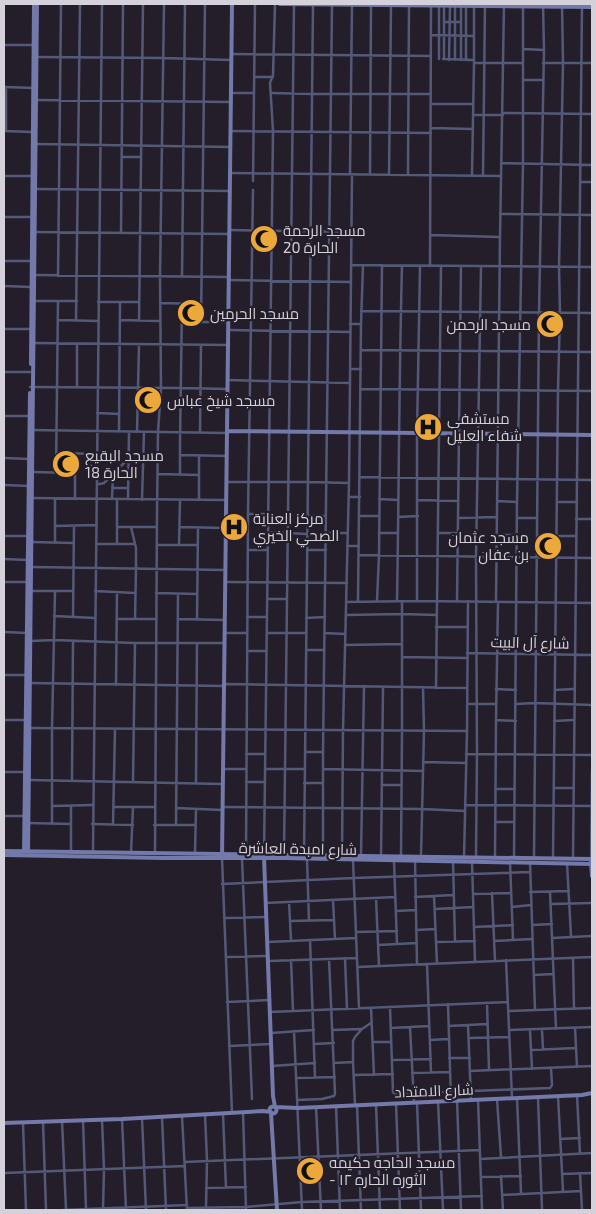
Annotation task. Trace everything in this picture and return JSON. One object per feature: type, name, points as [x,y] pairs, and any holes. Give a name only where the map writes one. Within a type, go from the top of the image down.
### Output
[{"type":"main road","points":[[30,560],[28,536],[32,472],[30,416],[32,387],[30,372],[31,261],[36,189],[34,45],[36,4]]},
{"type":"main road","points":[[26,854],[26,772],[30,728],[28,720],[30,683],[28,582],[31,542],[29,459],[34,302],[32,176],[36,100],[36,4]]},
{"type":"main road","points":[[222,856],[232,4]]},
{"type":"main road","points":[[280,4],[474,6],[485,4],[592,7]]},
{"type":"main road","points":[[227,432],[592,435]]},
{"type":"main road","points":[[26,854],[29,823],[27,675],[31,591],[29,567]]},
{"type":"main road","name":"شارع امبدة العاشرة","points":[[4,851],[26,854],[246,855],[264,857],[284,855],[353,860],[421,857],[472,862],[553,859],[592,862]]},
{"type":"main road","name":"شارع امبدة العاشرة","points":[[4,855],[130,853],[195,854],[242,858],[361,856],[415,860],[496,858],[567,864],[592,862]]},
{"type":"main road","points":[[264,857],[277,1210]]},
{"type":"main road","points":[[592,862],[592,876]]},
{"type":"main road","name":"شارع الامتداد","points":[[273,1110],[284,1107],[298,1108],[592,1095]]},
{"type":"main road","points":[[274,1098],[284,1107]]},
{"type":"main road","points":[[4,1123],[102,1120],[273,1110]]},
{"type":"street","points":[[58,276],[61,4]]},
{"type":"street","points":[[76,320],[80,4]]},
{"type":"street","points":[[92,853],[102,4]]},
{"type":"street","points":[[121,232],[123,4]]},
{"type":"street","points":[[139,321],[143,4]]},
{"type":"street","points":[[155,854],[156,545],[161,345],[160,277],[164,4]]},
{"type":"street","points":[[182,277],[185,4]]},
{"type":"street","points":[[201,322],[205,4]]},
{"type":"street","points":[[253,181],[255,4]]},
{"type":"street","points":[[264,857],[273,131],[270,83],[273,77],[275,4]]},
{"type":"street","points":[[284,855],[294,4]]},
{"type":"street","points":[[309,921],[304,769],[313,4]]},
{"type":"street","points":[[483,176],[485,4]]},
{"type":"street","points":[[323,856],[332,5]]},
{"type":"street","points":[[342,856],[342,770],[350,432],[352,5]]},
{"type":"street","points":[[370,174],[371,5]]},
{"type":"street","points":[[389,174],[391,5]]},
{"type":"street","points":[[408,175],[409,5]]},
{"type":"street","points":[[430,266],[431,5]]},
{"type":"street","points":[[439,5],[444,22],[444,60]]},
{"type":"street","points":[[439,5],[439,59]]},
{"type":"street","points":[[450,5],[450,60]]},
{"type":"street","points":[[455,60],[456,5]]},
{"type":"street","points":[[461,60],[460,36],[464,5]]},
{"type":"street","points":[[464,5],[466,60]]},
{"type":"street","points":[[496,858],[498,390],[504,5]]},
{"type":"street","points":[[514,859],[516,518],[524,5]]},
{"type":"street","points":[[535,1010],[530,872],[532,861],[535,755],[539,313],[544,63],[543,5]]},
{"type":"street","points":[[472,175],[474,6]]},
{"type":"street","points":[[553,859],[560,352],[562,6]]},
{"type":"street","points":[[573,860],[582,6]]},
{"type":"street","points":[[444,22],[461,22]]},
{"type":"street","points":[[466,28],[474,28]]},
{"type":"street","points":[[431,35],[474,36]]},
{"type":"street","points":[[4,45],[34,45]]},
{"type":"street","points":[[524,49],[544,50]]},
{"type":"street","points":[[232,54],[410,56],[485,63],[523,63]]},
{"type":"street","points":[[449,54],[455,54]]},
{"type":"street","points":[[36,57],[232,60]]},
{"type":"street","points":[[544,63],[592,63]]},
{"type":"street","points":[[254,77],[273,77]]},
{"type":"street","points":[[524,80],[543,80]]},
{"type":"street","points":[[33,132],[5,131],[5,87],[35,88]]},
{"type":"street","points":[[231,93],[254,93]]},
{"type":"street","points":[[272,93],[431,94]]},
{"type":"street","points":[[36,100],[231,102]]},
{"type":"street","points":[[431,104],[473,104]]},
{"type":"street","points":[[473,114],[592,114]]},
{"type":"street","points":[[431,128],[473,129]]},
{"type":"street","points":[[231,131],[431,133]]},
{"type":"street","points":[[36,144],[231,146]]},
{"type":"street","points":[[122,157],[140,157]]},
{"type":"street","points":[[502,164],[592,165]]},
{"type":"street","points":[[230,173],[501,176]]},
{"type":"street","points":[[4,176],[32,176]]},
{"type":"street","points":[[580,182],[592,182]]},
{"type":"street","points":[[36,189],[230,191]]},
{"type":"street","points":[[246,855],[248,514],[253,190]]},
{"type":"street","points":[[500,214],[592,215]]},
{"type":"street","points":[[4,216],[32,217]]},
{"type":"street","points":[[33,232],[202,233],[253,230],[310,230],[351,232]]},
{"type":"street","points":[[430,235],[500,237]]},
{"type":"street","points":[[252,248],[271,248]]},
{"type":"street","points":[[4,261],[31,261]]},
{"type":"street","points":[[351,265],[592,268]]},
{"type":"street","points":[[358,601],[363,265]]},
{"type":"street","points":[[377,601],[382,266]]},
{"type":"street","points":[[397,601],[402,266]]},
{"type":"street","points":[[417,601],[420,266]]},
{"type":"street","points":[[436,688],[441,266]]},
{"type":"street","points":[[458,602],[461,266]]},
{"type":"street","points":[[476,858],[478,653],[476,556],[481,266]]},
{"type":"street","points":[[34,275],[201,277],[271,281],[351,282]]},
{"type":"street","points":[[4,286],[31,287]]},
{"type":"street","points":[[56,473],[58,301]]},
{"type":"street","points":[[34,302],[77,301]]},
{"type":"street","points":[[98,302],[139,302]]},
{"type":"street","points":[[119,432],[120,302]]},
{"type":"street","points":[[160,303],[201,304]]},
{"type":"street","points":[[180,475],[182,303]]},
{"type":"street","points":[[361,311],[592,314]]},
{"type":"street","points":[[58,320],[98,321]]},
{"type":"street","points":[[120,320],[160,321]]},
{"type":"street","points":[[182,322],[228,322]]},
{"type":"street","points":[[350,324],[361,324]]},
{"type":"street","points":[[4,329],[31,329]]},
{"type":"street","points":[[229,330],[350,332]]},
{"type":"street","points":[[33,344],[228,345]]},
{"type":"street","points":[[77,344],[77,388]]},
{"type":"street","points":[[137,432],[139,345]]},
{"type":"street","points":[[200,432],[201,345]]},
{"type":"street","points":[[361,350],[592,352]]},
{"type":"street","points":[[350,369],[361,369]]},
{"type":"street","points":[[4,372],[30,372]]},
{"type":"street","points":[[228,380],[350,382]]},
{"type":"street","points":[[32,387],[228,389]]},
{"type":"street","points":[[361,389],[592,391]]},
{"type":"street","points":[[180,406],[200,406]]},
{"type":"street","points":[[97,413],[119,414]]},
{"type":"street","points":[[4,416],[30,416]]},
{"type":"street","points":[[31,430],[227,432]]},
{"type":"street","points":[[128,499],[129,432]]},
{"type":"street","points":[[142,500],[144,432]]},
{"type":"street","points":[[56,453],[97,454]]},
{"type":"street","points":[[75,454],[75,499]]},
{"type":"street","points":[[181,456],[227,456]]},
{"type":"street","points":[[199,456],[199,500]]},
{"type":"street","points":[[4,458],[29,459]]},
{"type":"street","points":[[97,484],[102,484],[128,461],[158,461]]},
{"type":"street","points":[[32,472],[75,473]]},
{"type":"street","points":[[112,500],[113,473]]},
{"type":"street","points":[[157,474],[199,475]]},
{"type":"street","points":[[360,477],[592,480]]},
{"type":"street","points":[[227,482],[349,483]]},
{"type":"street","points":[[4,485],[29,486]]},
{"type":"street","points":[[112,488],[128,488]]},
{"type":"street","points":[[348,497],[360,497]]},
{"type":"street","points":[[30,498],[226,500]]},
{"type":"street","points":[[55,499],[55,542]]},
{"type":"street","points":[[379,499],[398,500]]},
{"type":"street","points":[[117,500],[117,543]]},
{"type":"street","points":[[179,545],[180,500]]},
{"type":"street","points":[[418,500],[458,501]]},
{"type":"street","points":[[498,502],[517,502]]},
{"type":"street","points":[[557,502],[576,502]]},
{"type":"street","points":[[248,514],[268,514]]},
{"type":"street","points":[[308,516],[326,516]]},
{"type":"street","points":[[359,516],[379,516]]},
{"type":"street","points":[[398,517],[418,516]]},
{"type":"street","points":[[458,518],[497,517]]},
{"type":"street","points":[[516,518],[537,518]]},
{"type":"street","points":[[576,519],[592,519]]},
{"type":"street","points":[[55,526],[96,525]]},
{"type":"street","points":[[73,617],[74,526]]},
{"type":"street","points":[[116,527],[157,527]]},
{"type":"street","points":[[131,527],[135,544],[135,619]]},
{"type":"street","points":[[180,527],[248,532]]},
{"type":"street","points":[[197,620],[198,528]]},
{"type":"street","points":[[268,532],[307,534]]},
{"type":"street","points":[[326,533],[347,533]]},
{"type":"street","points":[[379,533],[398,533]]},
{"type":"street","points":[[438,533],[458,533]]},
{"type":"street","points":[[497,535],[516,535]]},
{"type":"street","points":[[4,536],[28,536]]},
{"type":"street","points":[[537,536],[576,536]]},
{"type":"street","points":[[31,542],[74,543]]},
{"type":"street","points":[[96,544],[135,544]]},
{"type":"street","points":[[156,545],[198,545]]},
{"type":"street","points":[[347,546],[359,546]]},
{"type":"street","points":[[248,550],[268,550]]},
{"type":"street","points":[[307,550],[326,550]]},
{"type":"street","points":[[359,555],[592,558]]},
{"type":"street","points":[[4,559],[30,560]]},
{"type":"street","points":[[29,567],[225,570]]},
{"type":"street","points":[[4,582],[28,582]]},
{"type":"street","points":[[226,582],[347,582]]},
{"type":"street","points":[[31,591],[73,591]]},
{"type":"street","points":[[52,823],[55,591]]},
{"type":"street","points":[[95,591],[136,593]]},
{"type":"street","points":[[116,684],[117,592]]},
{"type":"street","points":[[156,593],[197,594]]},
{"type":"street","points":[[176,825],[178,594]]},
{"type":"street","points":[[267,599],[287,599]]},
{"type":"street","points":[[401,857],[402,601]]},
{"type":"street","points":[[464,858],[468,601]]},
{"type":"street","points":[[346,602],[592,603]]},
{"type":"street","points":[[346,615],[402,614],[436,616]]},
{"type":"street","points":[[54,616],[95,618]]},
{"type":"street","points":[[248,617],[267,617]]},
{"type":"street","points":[[117,618],[156,619]]},
{"type":"street","points":[[306,618],[325,618]]},
{"type":"street","points":[[178,619],[225,620]]},
{"type":"street","points":[[436,627],[467,627]]},
{"type":"street","points":[[4,632],[28,633]]},
{"type":"street","points":[[225,633],[247,633]]},
{"type":"street","points":[[267,633],[306,633]]},
{"type":"street","points":[[325,633],[345,634]]},
{"type":"street","points":[[29,641],[224,643]]},
{"type":"street","points":[[72,781],[73,641]]},
{"type":"street","points":[[133,782],[135,643]]},
{"type":"street","points":[[196,783],[197,643]]},
{"type":"street","points":[[345,645],[402,644]]},
{"type":"street","points":[[306,650],[324,650]]},
{"type":"street","points":[[247,651],[266,651]]},
{"type":"street","name":"شارع آل البيت","points":[[467,653],[592,655]]},
{"type":"street","points":[[402,658],[467,658]]},
{"type":"street","points":[[4,675],[27,675]]},
{"type":"street","points":[[30,683],[197,686],[266,684],[467,688]]},
{"type":"street","points":[[361,856],[364,686]]},
{"type":"street","points":[[381,857],[383,687]]},
{"type":"street","points":[[421,857],[424,687]]},
{"type":"street","points":[[496,689],[516,690]]},
{"type":"street","points":[[555,690],[574,689]]},
{"type":"street","points":[[467,704],[496,704]]},
{"type":"street","points":[[516,704],[592,704]]},
{"type":"street","points":[[4,720],[28,720]]},
{"type":"street","points":[[496,720],[516,721]]},
{"type":"street","points":[[554,721],[574,720]]},
{"type":"street","points":[[30,728],[467,731]]},
{"type":"street","points":[[113,825],[115,729]]},
{"type":"street","points":[[305,752],[323,752]]},
{"type":"street","points":[[246,754],[265,754]]},
{"type":"street","points":[[466,754],[592,755]]},
{"type":"street","points":[[423,762],[465,762]]},
{"type":"street","points":[[224,769],[246,768]]},
{"type":"street","points":[[265,768],[304,769]]},
{"type":"street","points":[[323,769],[423,771]]},
{"type":"street","points":[[592,771],[592,862]]},
{"type":"street","points":[[4,772],[26,772]]},
{"type":"street","points":[[29,780],[223,784]]},
{"type":"street","points":[[246,782],[264,782]]},
{"type":"street","points":[[304,783],[323,783]]},
{"type":"street","points":[[382,785],[401,785]]},
{"type":"street","points":[[554,788],[573,788]]},
{"type":"street","points":[[496,789],[515,789]]},
{"type":"street","points":[[52,806],[92,805]]},
{"type":"street","points":[[465,805],[592,806]]},
{"type":"street","points":[[71,806],[71,853]]},
{"type":"street","points":[[114,807],[155,807]]},
{"type":"street","points":[[130,853],[133,807]]},
{"type":"street","points":[[176,808],[342,808],[465,811]]},
{"type":"street","points":[[195,854],[196,809]]},
{"type":"street","points":[[4,816],[25,816]]},
{"type":"street","points":[[496,822],[514,822]]},
{"type":"street","points":[[29,823],[70,824]]},
{"type":"street","points":[[92,824],[133,825]]},
{"type":"street","points":[[154,825],[195,825]]},
{"type":"street","points":[[222,856],[232,1113]]},
{"type":"street","points":[[242,858],[252,1099]]},
{"type":"street","points":[[394,858],[397,944]]},
{"type":"street","points":[[353,860],[359,1008]]},
{"type":"street","points":[[415,860],[417,964]]},
{"type":"street","points":[[453,861],[455,941]]},
{"type":"street","points":[[472,862],[475,962]]},
{"type":"street","points":[[510,862],[513,940]]},
{"type":"street","points":[[567,864],[571,936]]},
{"type":"street","points":[[222,884],[530,872]]},
{"type":"street","points":[[530,892],[569,891]]},
{"type":"street","points":[[473,894],[511,892]]},
{"type":"street","points":[[550,892],[556,1029]]},
{"type":"street","points":[[492,893],[495,961]]},
{"type":"street","points":[[415,896],[453,895]]},
{"type":"street","points":[[434,896],[437,964]]},
{"type":"street","points":[[266,903],[395,897]]},
{"type":"street","points":[[376,898],[380,966]]},
{"type":"street","points":[[334,900],[335,939]]},
{"type":"street","points":[[289,902],[291,941]]},
{"type":"street","points":[[551,904],[592,903]]},
{"type":"street","points":[[512,906],[531,905]]},
{"type":"street","points":[[434,909],[473,907]]},
{"type":"street","points":[[396,911],[416,910]]},
{"type":"street","points":[[224,918],[266,917]]},
{"type":"street","points":[[290,921],[334,920]]},
{"type":"street","points":[[532,925],[552,924]]},
{"type":"street","points":[[474,927],[513,926]]},
{"type":"street","points":[[416,930],[435,929]]},
{"type":"street","points":[[356,932],[396,931]]},
{"type":"street","points":[[552,938],[592,936]]},
{"type":"street","points":[[268,942],[356,938]]},
{"type":"street","points":[[494,941],[532,939]]},
{"type":"street","points":[[310,940],[315,1078]]},
{"type":"street","points":[[436,942],[474,941]]},
{"type":"street","points":[[378,946],[416,943]]},
{"type":"street","points":[[226,957],[268,956]]},
{"type":"street","points":[[358,967],[592,957]]},
{"type":"street","points":[[345,958],[347,1009]]},
{"type":"street","points":[[268,961],[357,958]]},
{"type":"street","points":[[573,958],[574,1009]]},
{"type":"street","points":[[297,1100],[322,1098],[334,1096],[335,1094],[330,959]]},
{"type":"street","points":[[291,960],[293,1011]]},
{"type":"street","points":[[506,960],[512,1098]]},
{"type":"street","points":[[427,964],[431,1072]]},
{"type":"street","points":[[534,975],[554,974]]},
{"type":"street","points":[[227,1002],[270,1000]]},
{"type":"street","points":[[270,1012],[508,1002]]},
{"type":"street","points":[[487,1003],[489,1070]]},
{"type":"street","points":[[448,1004],[452,1101]]},
{"type":"street","points":[[390,1007],[395,1094],[550,1088],[552,1085],[551,1068]]},
{"type":"street","points":[[371,1008],[374,1075]]},
{"type":"street","points":[[508,1011],[592,1008]]},
{"type":"street","points":[[361,1210],[360,1154],[353,1041],[362,1029],[371,1023]]},
{"type":"street","points":[[448,1026],[487,1024]]},
{"type":"street","points":[[468,1025],[471,1100]]},
{"type":"street","points":[[391,1028],[429,1026]]},
{"type":"street","points":[[410,1027],[421,1210]]},
{"type":"street","points":[[509,1030],[592,1027]]},
{"type":"street","points":[[575,1028],[577,1067]]},
{"type":"street","points":[[333,1030],[362,1029]]},
{"type":"street","points":[[271,1033],[314,1030]]},
{"type":"street","points":[[530,1030],[532,1069]]},
{"type":"street","points":[[542,1030],[543,1049]]},
{"type":"street","points":[[294,1032],[302,1210]]},
{"type":"street","points":[[469,1038],[509,1037]]},
{"type":"street","points":[[430,1040],[449,1038]]},
{"type":"street","points":[[372,1042],[391,1042]]},
{"type":"street","points":[[314,1044],[334,1043]]},
{"type":"street","points":[[229,1046],[272,1044]]},
{"type":"street","points":[[531,1050],[576,1048]]},
{"type":"street","points":[[450,1058],[470,1058]]},
{"type":"street","points":[[392,1060],[431,1059]]},
{"type":"street","points":[[334,1062],[353,1062]]},
{"type":"street","points":[[272,1066],[315,1064]]},
{"type":"street","points":[[470,1071],[592,1066]]},
{"type":"street","points":[[412,1073],[450,1072]]},
{"type":"street","points":[[354,1076],[393,1074]]},
{"type":"street","points":[[296,1078],[335,1077]]},
{"type":"street","points":[[580,1095],[580,1154]]},
{"type":"street","points":[[558,1096],[563,1191]]},
{"type":"street","points":[[538,1097],[542,1210]]},
{"type":"street","points":[[518,1098],[522,1193]]},
{"type":"street","points":[[498,1099],[501,1158]]},
{"type":"street","points":[[457,1100],[462,1210]]},
{"type":"street","points":[[478,1100],[482,1210]]},
{"type":"street","points":[[438,1101],[443,1210]]},
{"type":"street","points":[[396,1103],[400,1210]]},
{"type":"street","points":[[376,1104],[380,1210]]},
{"type":"street","points":[[316,1106],[321,1210]]},
{"type":"street","points":[[336,1106],[340,1210]]},
{"type":"street","points":[[243,1112],[246,1208]]},
{"type":"street","points":[[205,1114],[206,1208]]},
{"type":"street","points":[[223,1114],[226,1188]]},
{"type":"street","points":[[162,1116],[166,1210]]},
{"type":"street","points":[[182,1116],[187,1208]]},
{"type":"street","points":[[142,1118],[146,1209]]},
{"type":"street","points":[[122,1119],[126,1209]]},
{"type":"street","points":[[83,1120],[86,1210]]},
{"type":"street","points":[[102,1120],[103,1209]]},
{"type":"street","points":[[62,1121],[65,1210],[146,1209],[166,1206],[228,1209],[302,1202],[482,1196]]},
{"type":"street","points":[[23,1122],[26,1210]]},
{"type":"street","points":[[43,1122],[46,1210]]},
{"type":"street","points":[[560,1138],[580,1138]]},
{"type":"street","points":[[184,1162],[480,1150]]},
{"type":"street","points":[[480,1159],[592,1154]]},
{"type":"street","points":[[4,1174],[185,1166]]},
{"type":"street","points":[[580,1173],[582,1210]]},
{"type":"street","points":[[562,1174],[592,1173]]},
{"type":"street","points":[[502,1176],[502,1210]]},
{"type":"street","points":[[481,1177],[521,1176]]},
{"type":"street","points":[[206,1188],[246,1187]]},
{"type":"street","points":[[502,1195],[581,1191]]},
{"type":"place","name":"مسجد الرحمة الحارة 20","points":[[264,239]]},
{"type":"place","name":"مسجد الحرمين","points":[[191,313]]},
{"type":"place","name":"مسجد الرحمن","points":[[550,324]]},
{"type":"place","name":"مسجد شيخ عباس","points":[[148,400]]},
{"type":"place","name":"مستشفى شفاء العليل","points":[[428,427]]},
{"type":"place","name":"مسجد البقيع الحارة 18","points":[[66,464]]},
{"type":"place","name":"مركز العناية الصحي الخيري","points":[[234,527]]},
{"type":"place","name":"مسجد عثمان بن عفان","points":[[548,546]]},
{"type":"place","name":"مسجد الحاجه حكيمه - الثوره الحاره ١٢","points":[[310,1171]]}]
